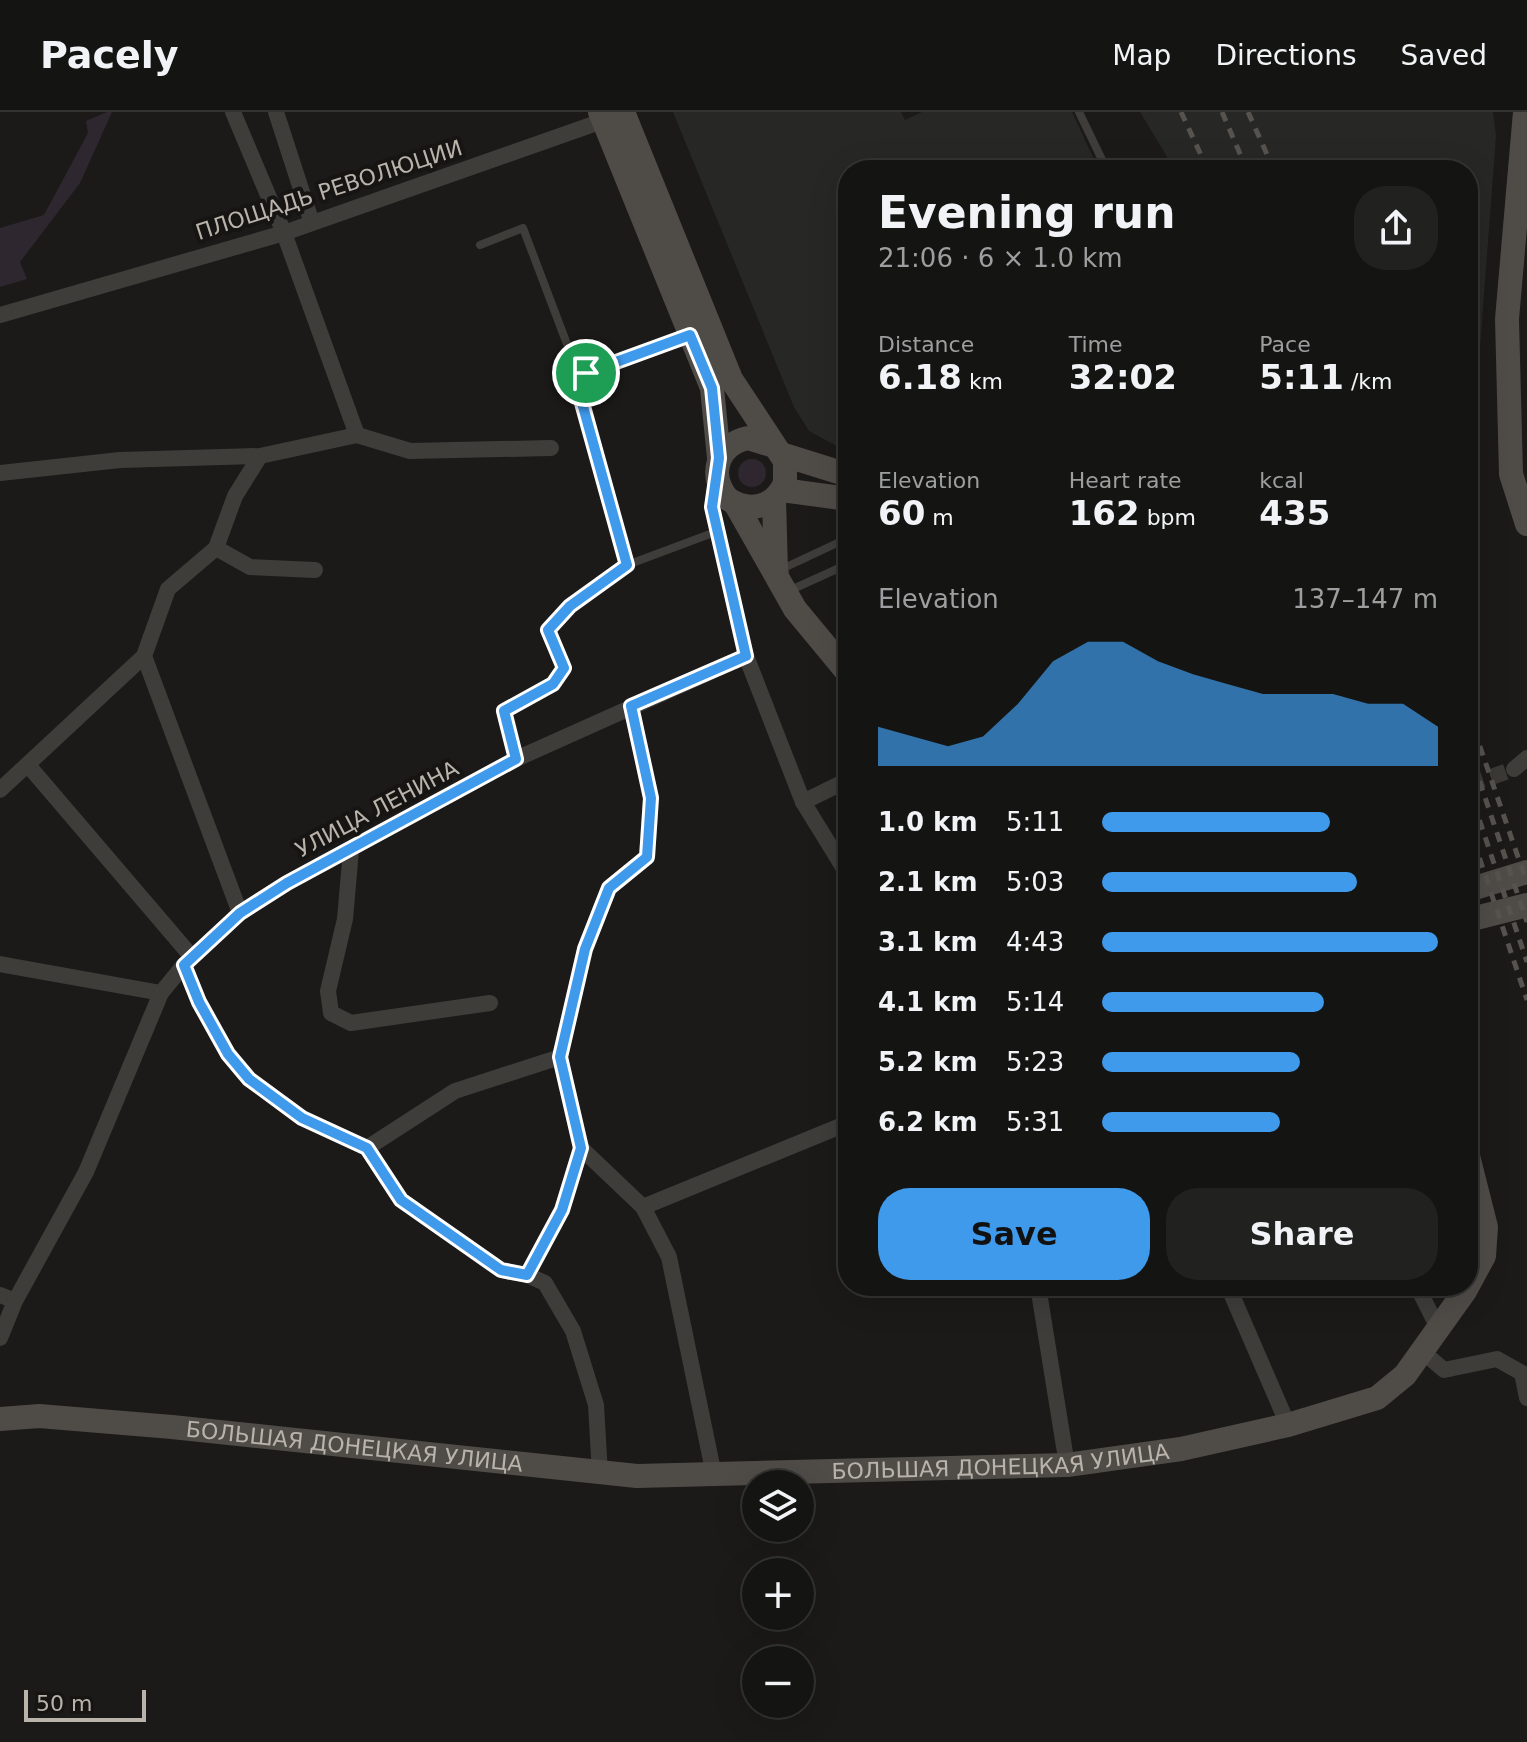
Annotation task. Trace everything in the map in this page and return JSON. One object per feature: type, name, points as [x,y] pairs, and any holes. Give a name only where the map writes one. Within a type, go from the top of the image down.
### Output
[{"type":"street","points":[[233,112],[284,233],[357,435]]},
{"type":"street","points":[[276,112],[312,223]]},
{"type":"street","points":[[1525,112],[1507,319],[1510,430],[1522,470],[1527,524]]},
{"type":"street","points":[[612,114],[690,335],[712,388],[719,458],[718,484],[712,507],[746,656],[803,802],[838,859]]},
{"type":"street","points":[[612,114],[731,379],[778,450],[786,469],[778,495],[777,581]]},
{"type":"street","name":"ПЛОЩАДЬ РЕВОЛЮЦИИ","points":[[0,315],[284,233],[612,114]]},
{"type":"street","points":[[0,473],[120,460],[260,456],[357,435],[410,451],[551,448]]},
{"type":"street","points":[[719,458],[731,444],[748,438],[838,471]]},
{"type":"street","points":[[1,789],[146,648],[168,589],[216,548],[235,496],[260,456]]},
{"type":"street","points":[[718,484],[735,503],[777,581],[810,630],[838,662]]},
{"type":"street","points":[[735,503],[751,508],[778,495],[838,498]]},
{"type":"street","points":[[216,548],[250,567],[315,570]]},
{"type":"street","points":[[146,648],[240,913]]},
{"type":"street","name":"УЛИЦА ЛЕНИНА","points":[[0,1338],[8,1298],[86,1172],[161,993],[188,961],[240,913],[287,883],[516,759],[746,656]]},
{"type":"street","points":[[527,1275],[562,1210],[581,1148],[560,1057],[585,949],[609,888],[647,857],[651,798],[631,706]]},
{"type":"street","points":[[28,765],[188,961],[199,1002],[228,1054],[249,1079],[302,1118],[367,1148],[401,1200],[501,1270],[527,1275],[545,1283],[573,1331],[596,1405],[600,1474]]},
{"type":"street","points":[[803,802],[838,785]]},
{"type":"street","points":[[351,850],[345,919],[328,991],[331,1013],[351,1023],[490,1003]]},
{"type":"street","points":[[1478,887],[1527,872]]},
{"type":"street","points":[[1478,919],[1527,905]]},
{"type":"street","points":[[0,964],[161,993]]},
{"type":"street","points":[[367,1148],[455,1091],[560,1057]]},
{"type":"street","points":[[643,1207],[838,1127]]},
{"type":"street","points":[[581,1148],[643,1207],[669,1257],[714,1475]]},
{"type":"street","name":"БОЛЬШАЯ ДОНЕЦКАЯ УЛИЦА","points":[[1478,1195],[1486,1227],[1484,1256],[1478,1269]]},
{"type":"street","points":[[1040,1296],[1067,1465]]},
{"type":"street","points":[[1232,1296],[1288,1425]]},
{"type":"street","points":[[1422,1296],[1439,1330]]},
{"type":"street","name":"БОЛЬШАЯ ДОНЕЦКАЯ УЛИЦА","points":[[0,1419],[39,1416],[157,1426],[600,1474],[714,1475],[1067,1465],[1181,1449],[1288,1425],[1377,1398],[1405,1375],[1461,1296]]},
{"type":"street","points":[[1423,1352],[1444,1370],[1497,1359],[1522,1373],[1527,1398]]},
{"type":"lane","points":[[1079,112],[1102,160]]},
{"type":"lane","points":[[480,245],[523,228],[574,369],[586,373],[690,335]]},
{"type":"lane","points":[[586,373],[579,392],[627,565]]},
{"type":"lane","points":[[516,759],[504,711],[553,684],[564,668],[548,630],[570,606],[627,565],[719,531]]},
{"type":"lane","points":[[838,543],[784,568],[793,589],[838,569]]},
{"type":"shaded area","points":[[112,112],[80,183],[20,262],[27,279],[0,287],[0,228],[44,215],[88,133],[86,121]]},
{"type":"shaded area","points":[[673,112],[901,112],[905,120],[922,112],[1072,112],[1094,160],[838,160],[838,447],[809,431],[794,407]]},
{"type":"shaded area","points":[[1140,112],[1493,112],[1496,136],[1478,374],[1478,160],[1169,160]]},
{"type":"shaded area","points":[[752,459],[762,463],[766,473],[762,483],[752,487],[742,483],[738,473],[742,463]]},
{"type":"tunnel","points":[[1478,782],[1514,769]]},
{"type":"railway","points":[[1181,112],[1203,160]]},
{"type":"railway","points":[[1222,112],[1243,160]]},
{"type":"railway","points":[[1248,112],[1270,160]]},
{"type":"railway","points":[[1478,741],[1527,883]]},
{"type":"railway","points":[[1478,777],[1527,922]]},
{"type":"railway","points":[[1478,816],[1527,962]]},
{"type":"railway","points":[[1478,854],[1527,1000]]},
{"type":"route","points":[[690,335],[712,388],[719,458],[716,471],[718,484],[712,507],[746,656],[631,706],[651,798],[647,857],[609,888],[585,949],[560,1057],[581,1148],[562,1210],[527,1275],[501,1270],[401,1200],[367,1148],[302,1118],[249,1079],[228,1054],[199,1002],[184,965],[240,913],[287,883],[516,759],[504,711],[553,684],[564,668],[548,630],[570,606],[627,565],[579,392],[586,373],[690,335]]}]
